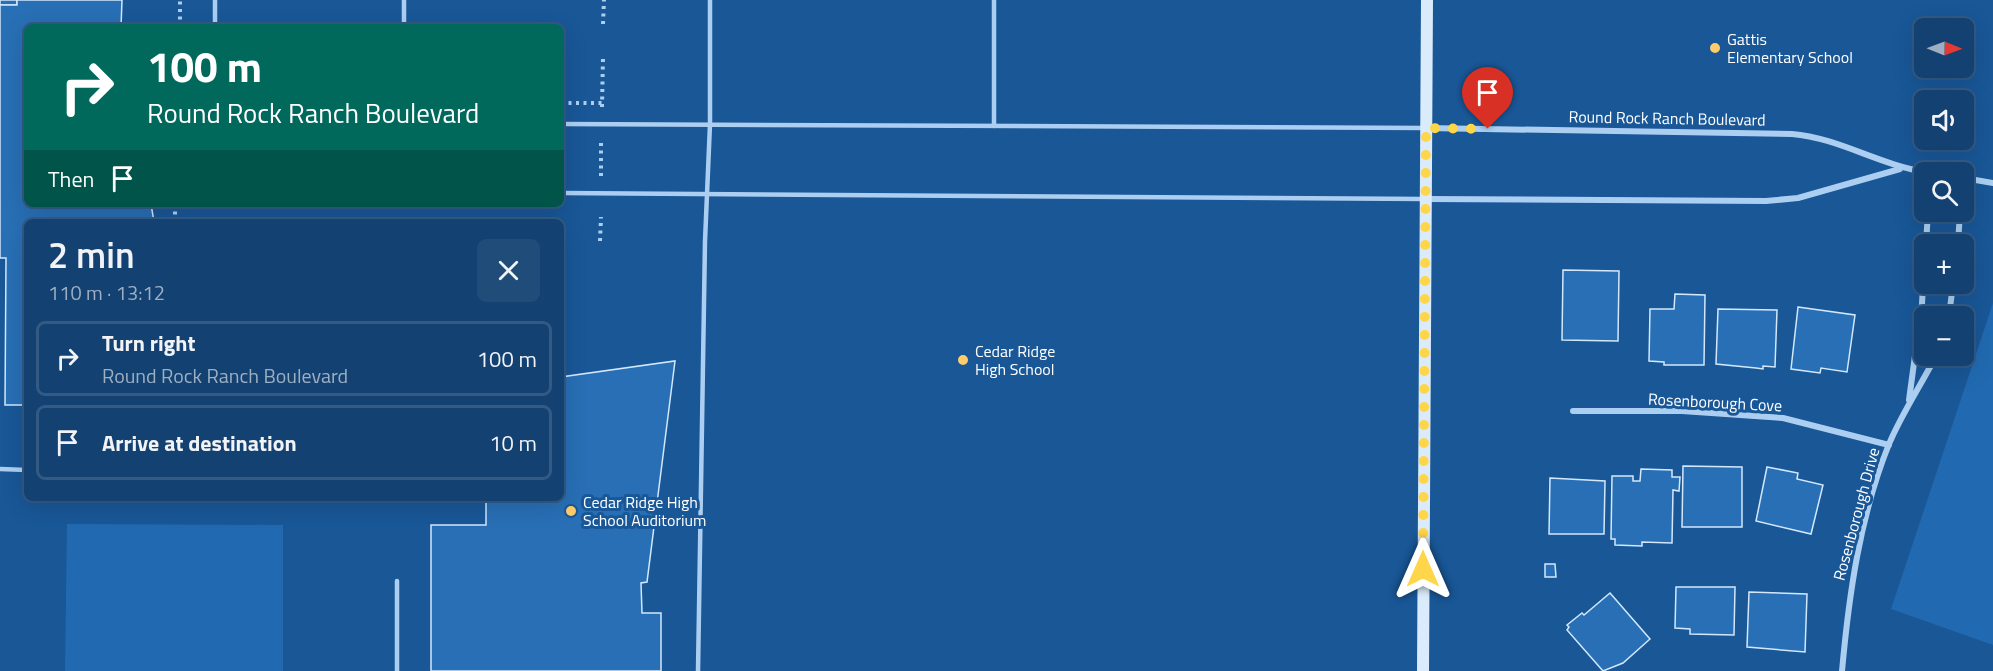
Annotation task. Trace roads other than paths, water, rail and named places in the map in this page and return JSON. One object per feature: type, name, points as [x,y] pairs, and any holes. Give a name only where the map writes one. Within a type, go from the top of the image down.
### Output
[{"type":"main road","points":[[1423,671],[1427,0]]},
{"type":"street","name":"Round Rock Ranch Boulevard","points":[[1426,128],[1815,136],[1900,169],[1914,171]]},
{"type":"street","name":"Round Rock Ranch Boulevard","points":[[1426,199],[1766,201],[1798,198],[1900,169]]},
{"type":"street","points":[[1974,180],[1993,183]]},
{"type":"street","name":"Rosenborough Drive","points":[[1908,403],[1923,294]]},
{"type":"street","name":"Rosenborough Drive","points":[[1842,671],[1849,592],[1865,521],[1889,445],[1908,403],[1930,366]]},
{"type":"street","name":"Rosenborough Cove","points":[[1573,411],[1682,411],[1783,418],[1889,445]]},
{"type":"lane","points":[[215,0],[215,24]]},
{"type":"lane","points":[[404,0],[404,24]]},
{"type":"lane","points":[[698,671],[705,241],[710,124],[710,0]]},
{"type":"lane","points":[[994,0],[994,126]]},
{"type":"lane","points":[[564,124],[1426,128]]},
{"type":"lane","points":[[564,193],[1426,199]]},
{"type":"lane","points":[[0,469],[24,470]]},
{"type":"lane","points":[[397,580],[397,671]]},
{"type":"place","name":"Gattis Elementary School","points":[[1715,48]]},
{"type":"place","name":"Cedar Ridge High School","points":[[963,360]]},
{"type":"place","name":"Cedar Ridge High School Auditorium","points":[[571,511]]}]
